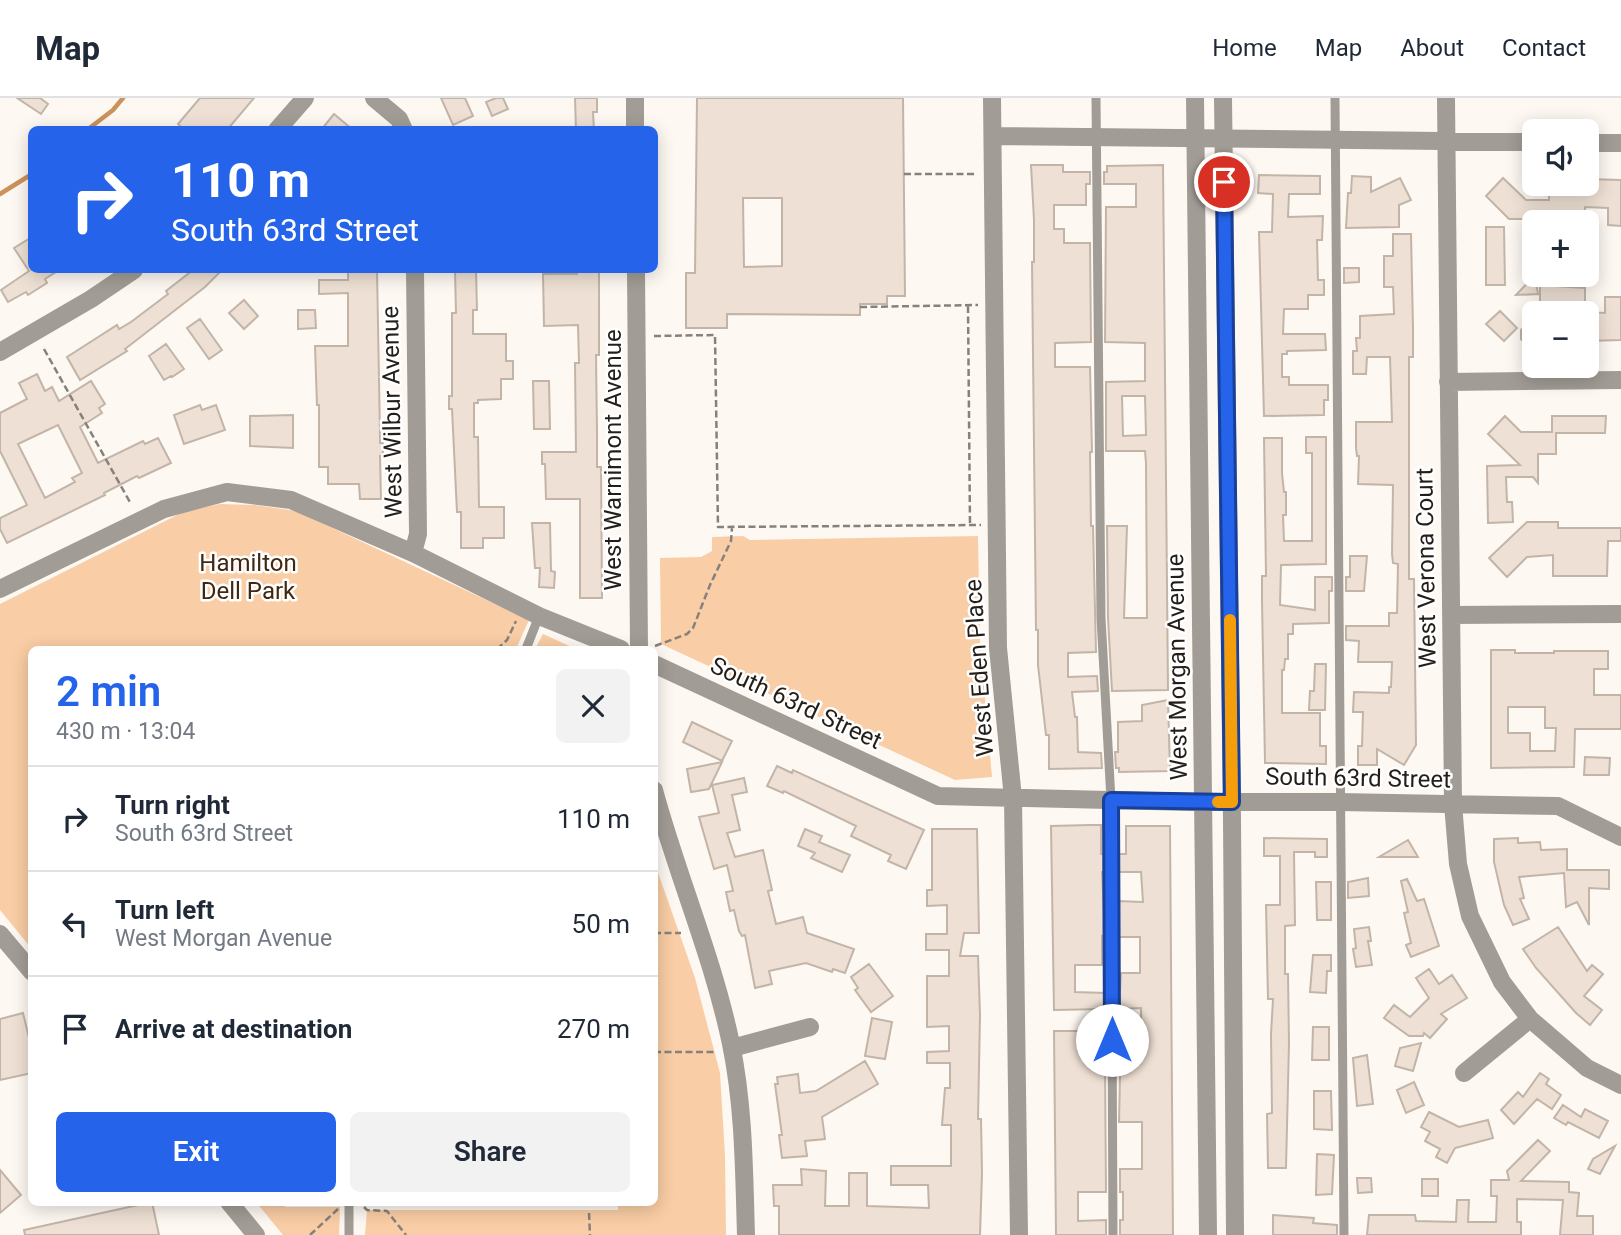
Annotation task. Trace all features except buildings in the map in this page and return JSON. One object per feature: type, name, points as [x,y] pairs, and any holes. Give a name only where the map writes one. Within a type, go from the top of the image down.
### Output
[{"type":"street","points":[[280,126],[304,98]]},
{"type":"street","points":[[374,98],[399,119],[402,126]]},
{"type":"street","points":[[635,98],[635,126]]},
{"type":"street","name":"West Eden Place","points":[[992,98],[998,648],[1013,798],[1019,1235]]},
{"type":"street","name":"West Morgan Avenue","points":[[1195,98],[1208,1235]]},
{"type":"street","points":[[1223,98],[1235,1235]]},
{"type":"street","name":"West Verona Court","points":[[1446,98],[1453,804],[1458,864],[1470,916],[1502,982],[1530,1020],[1587,1068],[1621,1084]]},
{"type":"street","points":[[993,136],[1522,142]]},
{"type":"street","points":[[1599,143],[1621,143]]},
{"type":"street","points":[[0,352],[91,299],[130,273]]},
{"type":"street","name":"West Wilbur Avenue","points":[[414,554],[418,534],[415,273]]},
{"type":"street","name":"West Warnimont Avenue","points":[[636,273],[650,646]]},
{"type":"street","points":[[1448,382],[1621,380]]},
{"type":"street","points":[[1199,468],[1228,468]]},
{"type":"street","points":[[0,589],[164,509],[227,492],[291,500],[414,554],[539,616],[614,646]]},
{"type":"street","points":[[1451,615],[1621,614]]},
{"type":"street","name":"South 63rd Street","points":[[658,657],[938,796],[1558,806],[1621,836]]},
{"type":"street","points":[[658,805],[712,967],[725,1050],[743,1119],[746,1235]]},
{"type":"street","points":[[0,934],[28,967]]},
{"type":"street","points":[[1464,1073],[1530,1020]]},
{"type":"street","points":[[725,1050],[810,1027]]},
{"type":"street","points":[[232,1206],[256,1235]]},
{"type":"lane","points":[[1096,98],[1101,618],[1111,800],[1114,1235]]},
{"type":"lane","points":[[1335,98],[1344,1235]]},
{"type":"lane","points":[[527,646],[539,616]]},
{"type":"lane","points":[[345,1206],[349,1235]]},
{"type":"path","points":[[904,174],[977,174]]},
{"type":"path","points":[[860,307],[978,305]]},
{"type":"path","points":[[968,306],[970,525]]},
{"type":"path","points":[[654,336],[715,335],[718,527],[981,525]]},
{"type":"path","points":[[44,349],[131,504]]},
{"type":"path","points":[[658,649],[693,628],[731,541],[732,527]]},
{"type":"path","points":[[500,646],[507,640],[517,619]]},
{"type":"path","points":[[658,933],[681,933]]},
{"type":"path","points":[[658,1052],[725,1050]]},
{"type":"path","points":[[310,1235],[344,1206]]},
{"type":"path","points":[[364,1207],[368,1210],[387,1211],[406,1235]]},
{"type":"path","points":[[589,1213],[590,1235]]},
{"type":"green space","name":"Hamilton Dell Park","points":[[220,504],[255,505],[296,511],[529,620],[517,646],[28,646],[28,944],[0,910],[0,604],[183,512]]},
{"type":"green space","points":[[743,536],[750,540],[978,536],[980,641],[992,777],[955,780],[661,644],[660,558],[701,557],[712,551],[712,537]]},
{"type":"green space","points":[[543,634],[569,646],[537,646]]},
{"type":"green space","points":[[658,873],[695,978],[720,1073],[726,1235],[365,1235],[367,1210],[618,1210],[618,1206],[658,1206]]},
{"type":"green space","points":[[259,1206],[340,1207],[339,1235],[283,1235]]},
{"type":"waterway","points":[[92,126],[113,110],[123,98]]},
{"type":"waterway","points":[[0,194],[28,176]]},
{"type":"slow traffic","points":[[1218,802],[1232,802],[1230,620]]},
{"type":"route","points":[[1112,1040],[1111,800],[1232,802],[1224,182]]}]
